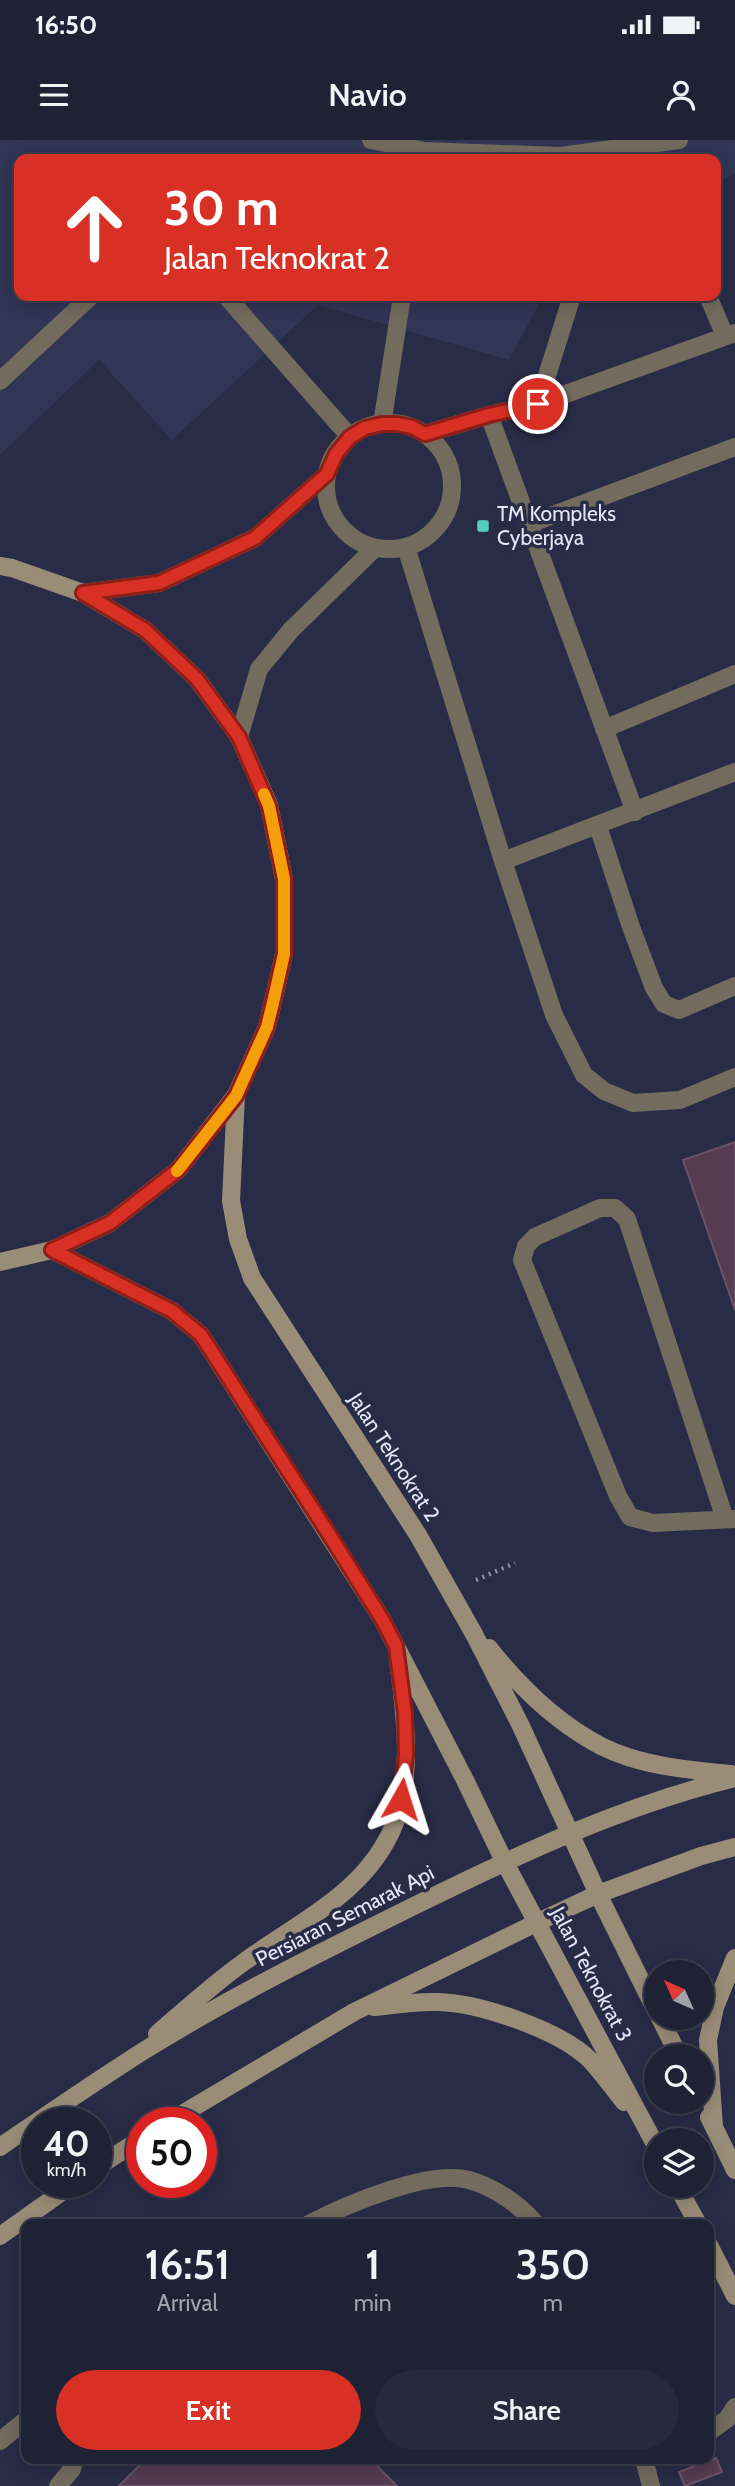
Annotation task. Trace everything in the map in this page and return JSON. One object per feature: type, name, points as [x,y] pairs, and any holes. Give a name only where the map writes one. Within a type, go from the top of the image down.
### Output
[{"type":"main road","points":[[0,566],[83,593],[145,630],[197,679],[239,737],[269,806],[284,879],[284,954],[267,1027],[236,1096],[179,1169],[110,1223],[52,1250],[0,1262]]},
{"type":"main road","name":"Jalan Teknokrat 2","points":[[236,1096],[232,1201],[238,1239],[252,1278],[418,1535],[520,1724],[570,1832]]},
{"type":"main road","points":[[52,1250],[172,1311],[201,1335],[382,1619],[504,1861]]},
{"type":"main road","points":[[464,1618],[522,1686],[555,1715],[602,1747],[655,1763],[735,1776]]},
{"type":"main road","points":[[121,2066],[245,1961],[332,1903],[372,1864],[391,1832],[401,1799],[406,1755],[405,1714],[396,1646]]},
{"type":"main road","name":"Persiaran Semarak Api","points":[[0,2147],[121,2066],[267,1981],[504,1861],[570,1832],[735,1776]]},
{"type":"main road","name":"Jalan Teknokrat 3","points":[[570,1832],[644,1987]]},
{"type":"main road","points":[[194,2107],[361,2008],[538,1922],[598,1894],[701,1856],[735,1847]]},
{"type":"main road","name":"Jalan Teknokrat 3","points":[[504,1861],[646,2128]]},
{"type":"main road","points":[[713,2127],[708,2040],[715,2007],[735,1958]]},
{"type":"main road","points":[[361,2008],[438,2002],[475,2006],[514,2018],[555,2037],[589,2059],[644,2129]]},
{"type":"main road","points":[[707,2114],[735,2170]]},
{"type":"main road","points":[[24,2219],[53,2198]]},
{"type":"main road","points":[[684,2198],[695,2219]]},
{"type":"main road","points":[[0,2236],[21,2221]]},
{"type":"main road","points":[[714,2255],[735,2296]]},
{"type":"lane","points":[[371,140],[420,154]]},
{"type":"lane","points":[[575,154],[679,140]]},
{"type":"lane","points":[[0,381],[85,301]]},
{"type":"lane","points":[[230,301],[350,437]]},
{"type":"lane","points":[[382,424],[401,301]]},
{"type":"lane","points":[[538,404],[570,301]]},
{"type":"lane","points":[[425,434],[538,404],[730,334],[711,301]]},
{"type":"lane","points":[[489,415],[635,812]]},
{"type":"lane","points":[[83,593],[159,583],[255,538],[327,474],[336,454],[350,437],[365,428],[382,424],[412,427],[425,434],[444,455],[453,482],[448,510],[431,533],[406,547],[375,548],[353,539],[336,521],[327,498],[327,474]]},
{"type":"lane","points":[[529,524],[735,447]]},
{"type":"lane","points":[[406,547],[503,861],[554,1015],[584,1075],[604,1091],[634,1103],[680,1100],[735,1077]]},
{"type":"lane","points":[[239,737],[258,669],[291,630],[375,548]]},
{"type":"lane","points":[[604,729],[735,674]]},
{"type":"lane","points":[[503,861],[735,772]]},
{"type":"lane","points":[[597,826],[654,988],[664,1004],[678,1010],[735,986]]},
{"type":"lane","points":[[600,1208],[615,1208],[627,1219],[730,1519],[653,1524],[630,1517],[618,1496],[522,1260],[526,1246],[535,1237],[600,1208]]},
{"type":"lane","points":[[321,2219],[386,2191],[437,2178],[467,2179],[498,2192],[531,2219]]},
{"type":"lane","points":[[714,2428],[735,2407]]},
{"type":"lane","points":[[0,2441],[21,2424]]},
{"type":"lane","points":[[58,2486],[74,2464]]},
{"type":"lane","points":[[645,2464],[651,2486]]},
{"type":"path","points":[[449,1591],[515,1563]]},
{"type":"shaded area","points":[[0,140],[735,140],[735,174],[721,181],[721,154],[14,154],[14,301],[540,301],[509,360],[318,305],[172,440],[99,360],[0,455]]},
{"type":"building","points":[[735,1142],[735,1310],[683,1160]]},
{"type":"building","points":[[716,2458],[722,2472],[685,2486],[679,2472],[700,2464],[714,2464]]},
{"type":"building","points":[[141,2464],[375,2464],[397,2486],[119,2486]]},
{"type":"slow traffic","points":[[177,1171],[236,1096],[267,1027],[273,1003],[284,954],[284,879],[269,806],[264,794]]},
{"type":"place","name":"TM Kompleks Cyberjaya","points":[[483,526]]},
{"type":"route","points":[[401,1799],[406,1755],[405,1714],[396,1646],[332,1539],[201,1335],[172,1311],[52,1250],[110,1223],[179,1169],[236,1096],[267,1027],[284,954],[284,879],[274,830],[269,806],[239,737],[197,679],[145,630],[83,593],[159,583],[255,538],[327,474],[336,454],[350,437],[365,428],[397,424],[412,427],[425,434],[538,404]]}]
